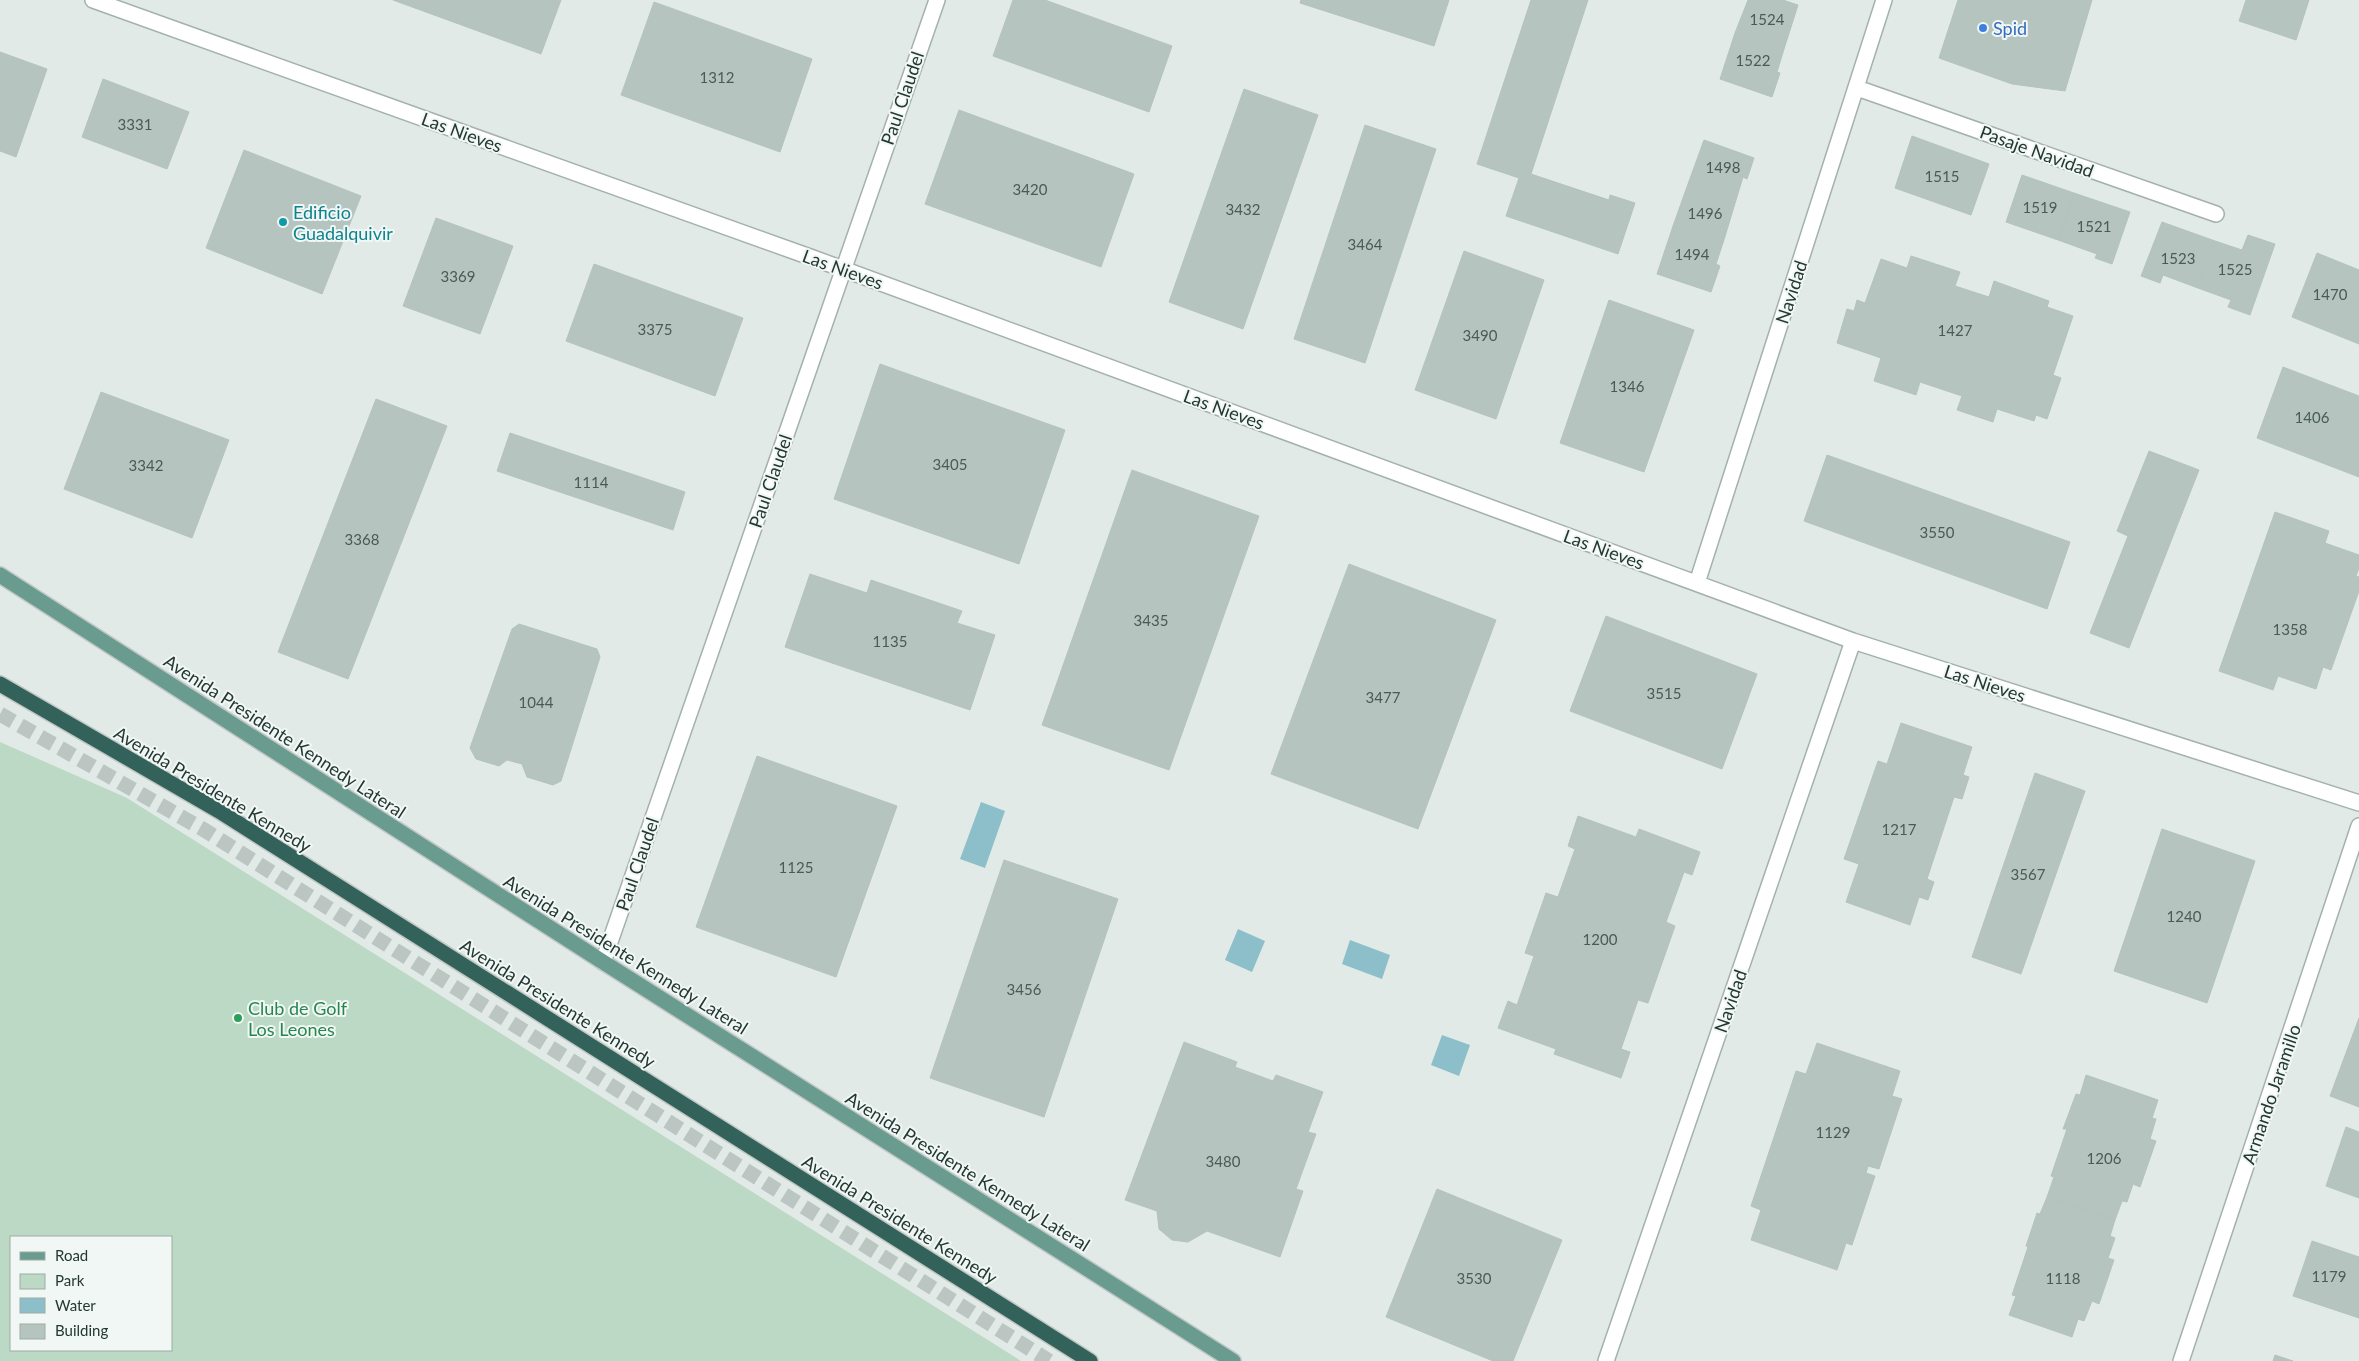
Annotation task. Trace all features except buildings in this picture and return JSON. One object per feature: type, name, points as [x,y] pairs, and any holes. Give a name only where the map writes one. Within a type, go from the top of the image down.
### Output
[{"type":"highway","name":"Avenida Presidente Kennedy","points":[[0,684],[219,811],[1090,1361]]},
{"type":"main road","name":"Avenida Presidente Kennedy Lateral","points":[[0,575],[603,962],[1233,1361]]},
{"type":"street","name":"Las Nieves","points":[[93,0],[842,268],[1853,641],[2359,803]]},
{"type":"street","name":"Paul Claudel","points":[[603,962],[842,268],[937,0]]},
{"type":"street","name":"Navidad","points":[[1697,583],[1884,0]]},
{"type":"street","name":"Pasaje Navidad","points":[[1857,88],[2216,214]]},
{"type":"street","name":"Navidad","points":[[1606,1361],[1853,641]]},
{"type":"street","name":"Armando Jaramillo","points":[[2181,1361],[2359,826]]},
{"type":"green space","name":"Club de Golf Los Leones","points":[[0,742],[127,798],[1021,1361],[0,1361]]},
{"type":"water","points":[[981,802],[1005,811],[985,868],[960,859]]},
{"type":"water","points":[[1238,929],[1265,941],[1252,972],[1225,960]]},
{"type":"water","points":[[1350,940],[1390,955],[1382,979],[1342,964]]},
{"type":"water","points":[[1442,1035],[1470,1045],[1459,1076],[1431,1065]]},
{"type":"tunnel","points":[[0,714],[206,831],[1049,1361]]},
{"type":"place","name":"Spid","points":[[1983,28]]},
{"type":"place","name":"Edificio Guadalquivir","points":[[283,222]]},
{"type":"place","name":"Club de Golf Los Leones","points":[[238,1018]]}]
